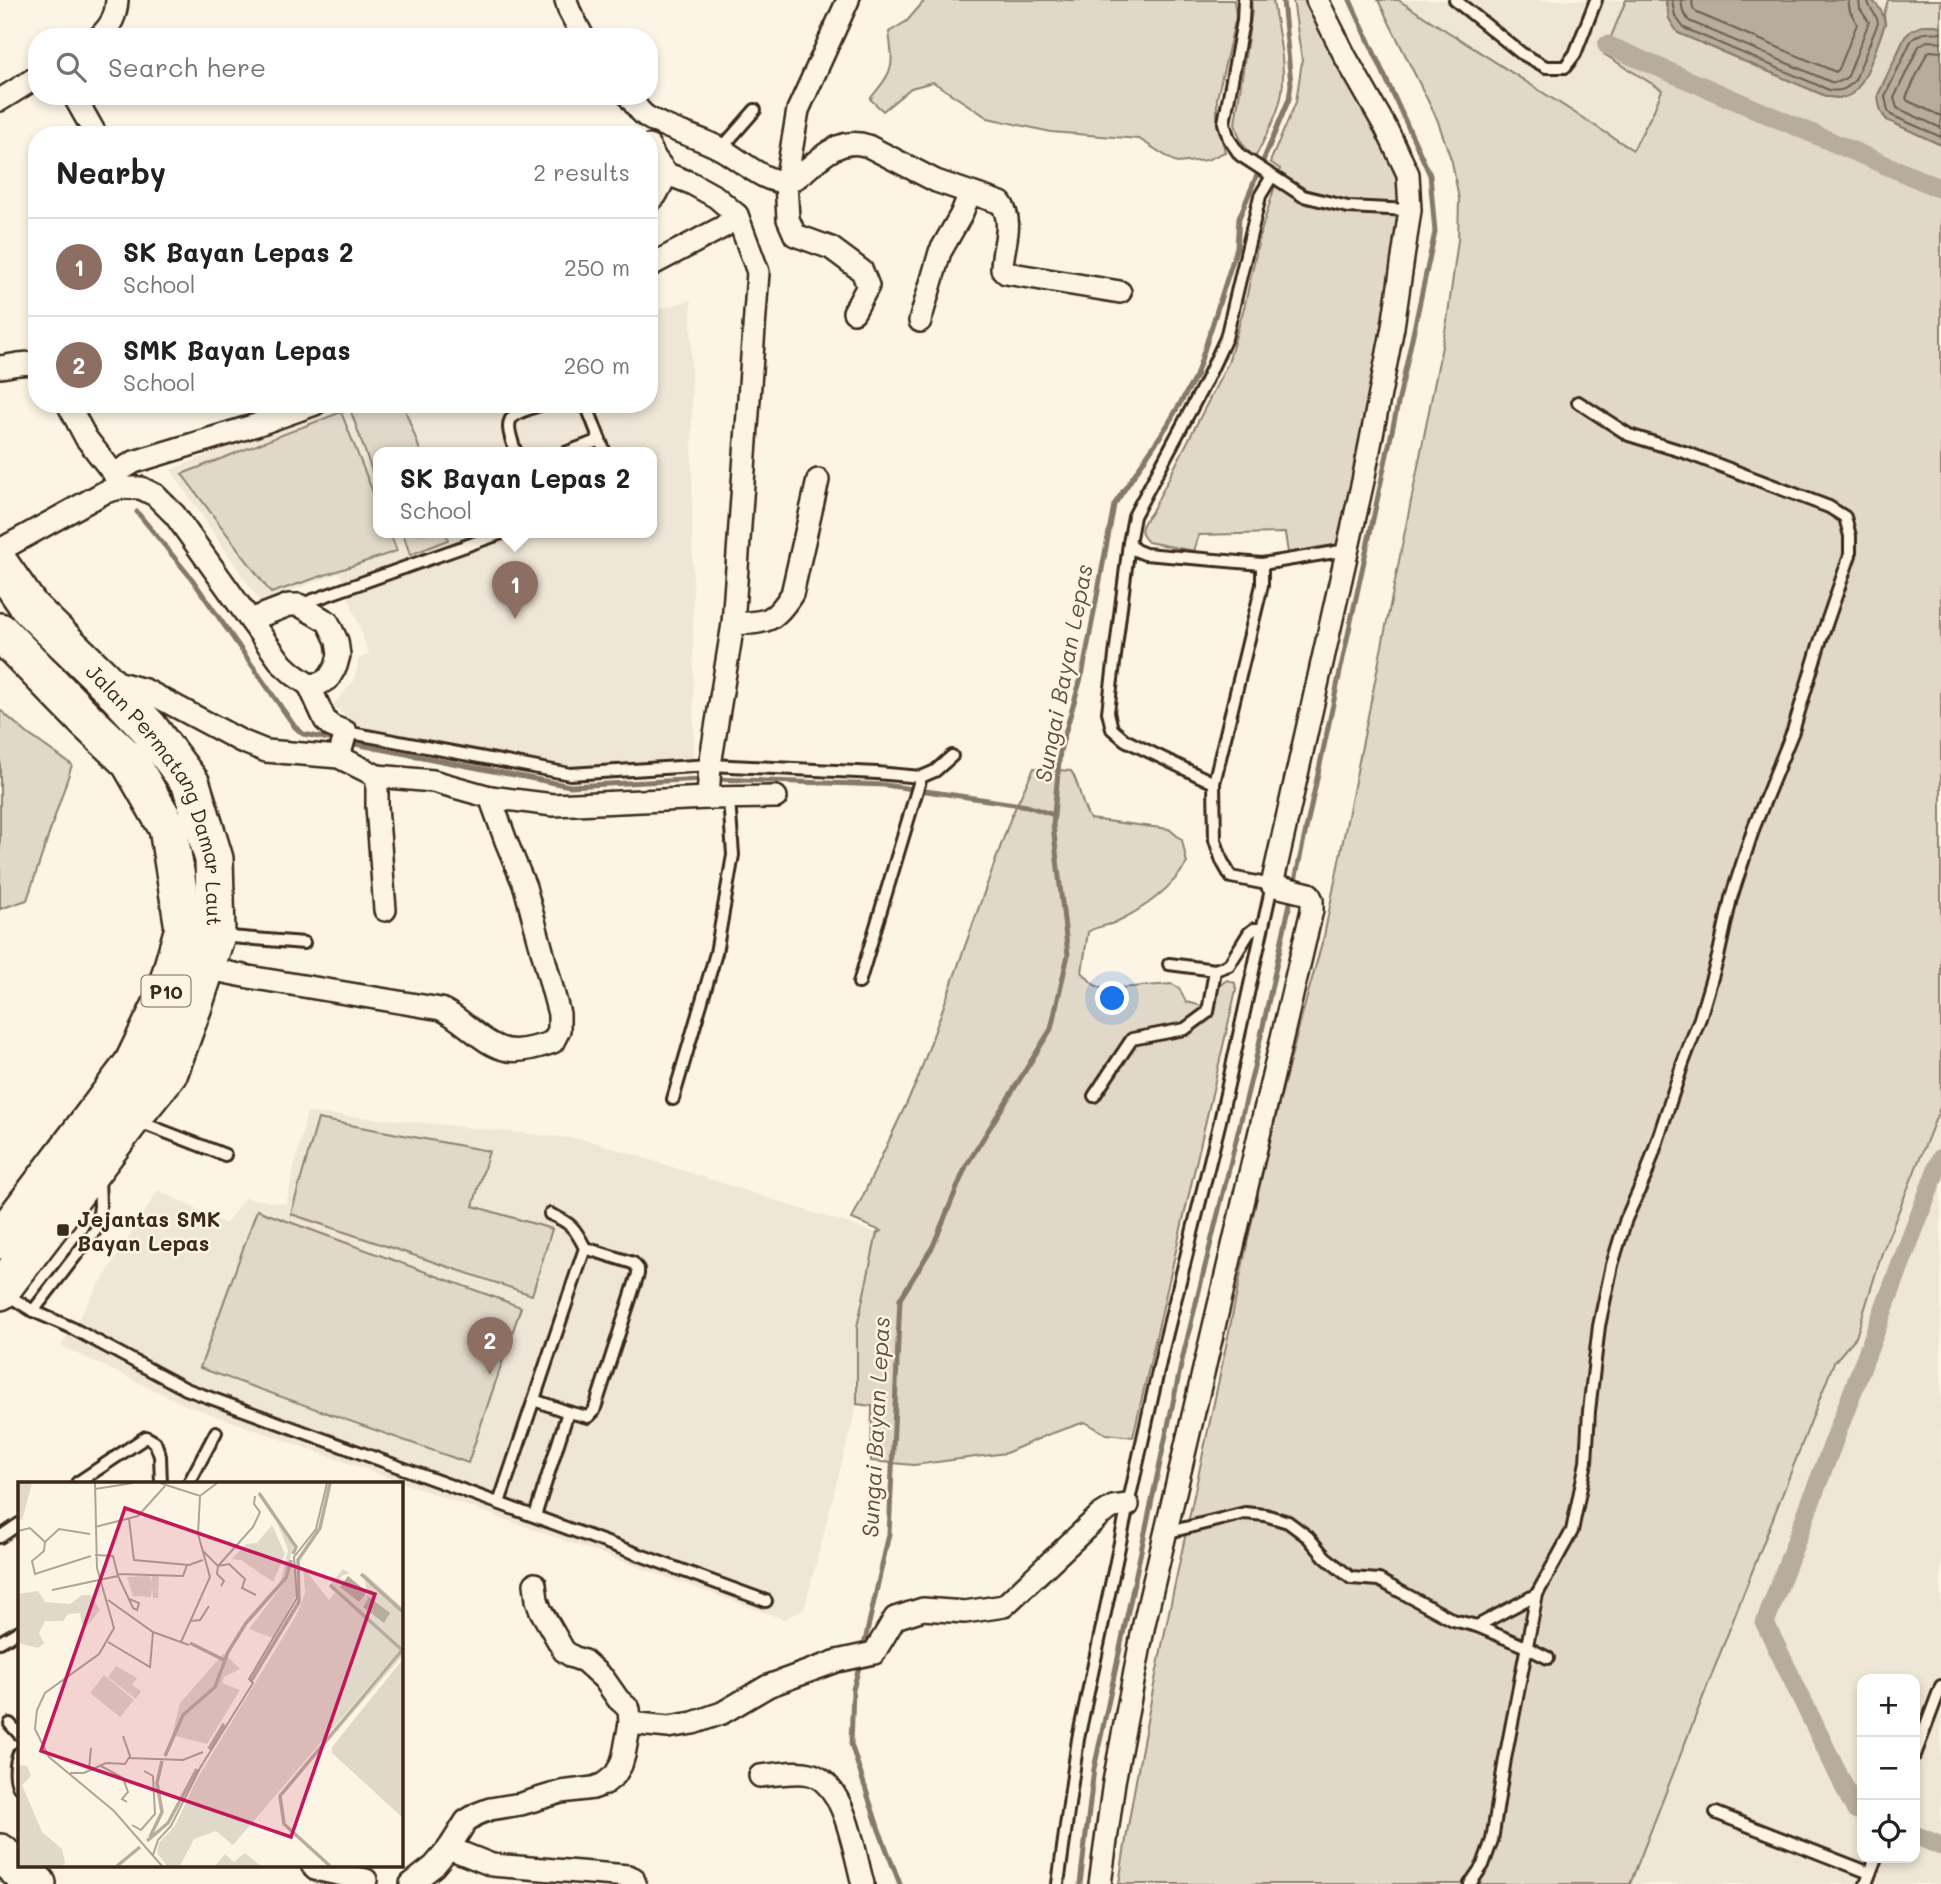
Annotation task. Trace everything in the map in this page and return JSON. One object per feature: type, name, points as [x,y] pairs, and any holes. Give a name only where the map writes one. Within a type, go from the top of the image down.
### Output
[{"type":"highway","name":"Jalan Permatang Damar Laut","points":[[0,565],[30,608],[148,727],[191,784],[214,859],[211,952],[169,1072],[0,1291]]},
{"type":"highway","name":"Jalan Permatang Damar Laut","points":[[0,632],[130,762],[168,828],[184,928],[163,1002],[134,1064],[0,1240]]},
{"type":"highway","points":[[19,1867],[37,1884]]},
{"type":"street","points":[[108,28],[116,12],[117,0]]},
{"type":"street","points":[[566,0],[578,28]]},
{"type":"street","points":[[848,0],[799,110],[786,182],[788,219],[795,235],[831,248],[862,271],[868,286],[854,312]]},
{"type":"street","points":[[1100,1884],[1114,1782],[1144,1624],[1312,910],[1309,894],[1275,885],[1393,327],[1410,211],[1408,174],[1317,0]]},
{"type":"street","points":[[0,100],[28,82]]},
{"type":"street","points":[[79,105],[91,126]]},
{"type":"street","points":[[634,105],[645,125]]},
{"type":"street","points":[[658,129],[721,149],[757,173],[786,182],[795,179],[824,154],[856,142],[936,180],[1001,203],[1006,211],[1008,233],[1002,259],[1002,269],[1006,273],[1120,292]]},
{"type":"street","points":[[658,162],[667,174],[716,197],[737,215],[758,272],[733,624],[713,785]]},
{"type":"street","points":[[658,191],[667,174]]},
{"type":"street","points":[[920,321],[940,252],[970,193]]},
{"type":"street","points":[[658,261],[723,227],[737,215]]},
{"type":"street","points":[[0,367],[28,363]]},
{"type":"street","points":[[73,413],[86,438],[117,481],[141,488],[165,504],[282,664],[309,685],[325,720],[342,744],[377,776],[433,781],[490,797],[553,805],[713,785],[776,797]]},
{"type":"street","points":[[0,550],[104,492],[134,462],[270,413]]},
{"type":"street","points":[[733,624],[763,622],[772,618],[792,593],[818,480]]},
{"type":"street","points":[[250,620],[299,605],[328,622],[337,641],[339,655],[336,666],[329,678],[309,685]]},
{"type":"street","points":[[102,678],[145,690],[241,741],[266,751],[342,744]]},
{"type":"street","points":[[377,776],[385,910]]},
{"type":"street","points":[[211,952],[248,977],[441,1009],[453,1014],[486,1040],[507,1050],[534,1048],[553,1042],[559,1030],[559,1014],[525,887],[490,797]]},
{"type":"street","points":[[630,1723],[668,1727],[693,1723],[722,1713],[768,1686],[837,1661],[874,1653],[895,1618],[923,1609],[964,1612],[1004,1606],[1100,1515],[1113,1507],[1128,1505]]},
{"type":"street","points":[[411,1884],[434,1866],[466,1821],[477,1814],[561,1792],[593,1788],[604,1784],[615,1775],[621,1765],[630,1723],[629,1709],[604,1679],[584,1661],[564,1651],[541,1611],[535,1584]]},
{"type":"street","points":[[760,1776],[807,1773],[828,1785],[843,1811],[863,1884]]},
{"type":"street","points":[[449,1848],[492,1865],[550,1877],[628,1876],[633,1878],[635,1884]]},
{"type":"street","points":[[314,1867],[365,1876]]},
{"type":"lane","points":[[1244,0],[1243,21],[1224,123],[1229,139],[1240,155],[1303,196],[1348,207],[1410,211]]},
{"type":"lane","points":[[1455,0],[1521,53],[1546,67],[1564,67],[1575,54],[1596,0]]},
{"type":"lane","points":[[721,149],[755,110]]},
{"type":"lane","points":[[1214,783],[1125,740],[1112,729],[1108,712],[1134,516],[1226,338],[1267,172]]},
{"type":"lane","points":[[1470,1884],[1483,1865],[1492,1840],[1537,1594],[1573,1531],[1586,1462],[1599,1326],[1612,1265],[1626,1219],[1646,1175],[1700,1018],[1718,957],[1731,898],[1754,827],[1793,731],[1850,555],[1850,536],[1845,517],[1829,507],[1687,453],[1629,435],[1578,402]]},
{"type":"lane","points":[[514,447],[509,433],[509,422],[517,413]]},
{"type":"lane","points":[[590,413],[603,447]]},
{"type":"lane","points":[[581,447],[600,440]]},
{"type":"lane","points":[[299,605],[488,538]]},
{"type":"lane","points":[[1129,543],[1144,554],[1262,564],[1347,550]]},
{"type":"lane","points":[[1058,1884],[1078,1739],[1128,1505],[1163,1349],[1220,1121],[1262,929],[1275,885],[1231,877],[1215,840],[1214,783],[1262,585],[1262,564]]},
{"type":"lane","points":[[342,744],[569,774],[713,785],[877,773],[919,783]]},
{"type":"lane","points":[[859,983],[919,783],[952,756]]},
{"type":"lane","points":[[673,1100],[716,953],[733,855],[713,785]]},
{"type":"lane","points":[[1169,964],[1215,971],[1229,965],[1249,933],[1254,929],[1262,929]]},
{"type":"lane","points":[[211,952],[304,943]]},
{"type":"lane","points":[[1094,1096],[1132,1039],[1185,1029],[1208,1012],[1215,971]]},
{"type":"lane","points":[[131,1118],[225,1154]]},
{"type":"lane","points":[[33,1311],[97,1228],[100,1206],[98,1164]]},
{"type":"lane","points":[[499,1503],[585,1248],[576,1230],[565,1220],[550,1214]]},
{"type":"lane","points":[[534,1401],[587,1417],[594,1411],[638,1269],[633,1263],[585,1248]]},
{"type":"lane","points":[[0,1291],[33,1311],[72,1328],[186,1389],[766,1601]]},
{"type":"lane","points":[[535,1516],[568,1412]]},
{"type":"lane","points":[[191,1482],[216,1432]]},
{"type":"lane","points":[[78,1482],[146,1437],[155,1442],[160,1456],[161,1482]]},
{"type":"lane","points":[[1165,1533],[1245,1513],[1265,1515],[1288,1522],[1308,1537],[1335,1567],[1351,1578],[1379,1580],[1453,1620],[1477,1626],[1548,1658]]},
{"type":"lane","points":[[0,1537],[18,1525]]},
{"type":"lane","points":[[1477,1626],[1537,1594]]},
{"type":"lane","points":[[0,1642],[18,1632]]},
{"type":"lane","points":[[1920,1742],[1941,1686]]},
{"type":"lane","points":[[10,1724],[18,1733]]},
{"type":"lane","points":[[18,1754],[18,1783]]},
{"type":"lane","points":[[1716,1813],[1868,1879]]},
{"type":"shaded area","points":[[925,0],[1234,0],[1236,17],[1217,98],[1217,118],[1225,152],[1207,160],[1177,163],[1139,139],[1051,132],[988,118],[933,82],[911,88],[883,111],[870,99],[888,75],[892,62],[889,32],[907,21]]},
{"type":"shaded area","points":[[1251,0],[1273,0],[1283,69],[1278,109],[1255,158],[1242,142],[1235,123],[1252,11]]},
{"type":"shaded area","points":[[1293,0],[1309,0],[1386,150],[1400,186],[1397,229],[1364,430],[1337,546],[1288,553],[1285,533],[1199,535],[1194,551],[1148,542],[1141,531],[1143,524],[1228,363],[1245,304],[1260,235],[1280,169],[1270,162],[1296,102],[1302,61]]},
{"type":"shaded area","points":[[1378,0],[1398,0],[1633,150],[1662,90],[1604,54],[1626,0],[1666,0],[1678,33],[1828,97],[1841,98],[1885,24],[1884,14],[1888,0],[1941,0],[1941,27],[1922,27],[1905,37],[1878,95],[1887,120],[1941,145],[1941,1105],[1882,1253],[1856,1337],[1834,1362],[1630,1884],[1119,1884],[1138,1768],[1173,1594],[1265,1160],[1324,936],[1447,321],[1458,240],[1459,199],[1452,162],[1437,119]]},
{"type":"shaded area","points":[[1398,0],[1941,0],[1941,329],[1654,111],[1634,150]]},
{"type":"shaded area","points":[[691,300],[694,760],[566,769],[382,734],[350,721],[333,705],[354,681],[359,659],[369,654],[340,573],[260,602],[171,470],[309,413],[658,413],[658,309]]},
{"type":"shaded area","points":[[341,413],[373,492],[373,538],[392,538],[397,551],[271,593],[182,474]]},
{"type":"shaded area","points":[[351,413],[406,413],[419,447],[373,447],[373,474]]},
{"type":"shaded area","points":[[405,538],[447,538],[448,540],[410,555]]},
{"type":"shaded area","points":[[0,710],[72,765],[27,900],[0,909]]},
{"type":"shaded area","points":[[1034,768],[1071,771],[1090,819],[1169,829],[1182,840],[1187,863],[1164,890],[1124,918],[1088,932],[1082,972],[1093,984],[1103,989],[1172,984],[1179,988],[1186,1002],[1202,1006],[1227,980],[1235,983],[1236,990],[1133,1437],[1106,1434],[1085,1422],[1006,1453],[914,1465],[871,1461],[872,1406],[857,1404],[857,1327],[877,1233],[881,1231],[852,1219],[917,1081],[1011,817]]},
{"type":"shaded area","points":[[1941,1087],[1941,1884],[1630,1884]]},
{"type":"shaded area","points":[[307,1113],[588,1140],[877,1233],[857,1327],[857,1404],[804,1610],[783,1619],[186,1405],[61,1346],[158,1190],[226,1224],[244,1198],[286,1204]]},
{"type":"shaded area","points":[[318,1119],[489,1151],[473,1206],[552,1229],[532,1295],[291,1214]]},
{"type":"shaded area","points":[[257,1210],[521,1307],[468,1463],[200,1368]]},
{"type":"water","points":[[1666,0],[1871,0],[1881,10],[1885,24],[1866,73],[1856,90],[1845,97],[1828,97],[1678,33],[1669,19]]},
{"type":"water","points":[[1924,25],[1941,27],[1941,145],[1887,120],[1881,112],[1878,95],[1905,37],[1912,30]]},
{"type":"waterway","name":"Sungai Bayan Lepas","points":[[863,1650],[889,1534],[900,1299],[933,1246],[966,1166],[1051,1029],[1068,955],[1053,825],[1060,751],[1083,671],[1114,505],[1167,426],[1196,376],[1237,247],[1239,218],[1289,99],[1291,84],[1283,0]]},
{"type":"waterway","points":[[1294,885],[1435,232],[1430,175],[1350,0]]},
{"type":"waterway","points":[[1607,45],[1941,189]]},
{"type":"waterway","points":[[137,512],[192,579],[295,727],[303,734],[340,741]]},
{"type":"waterway","points":[[350,743],[570,786],[703,779]]},
{"type":"waterway","points":[[713,779],[885,785],[1027,806],[1054,815]]},
{"type":"waterway","points":[[1080,1884],[1094,1769],[1183,1356],[1254,1067],[1292,894]]},
{"type":"waterway","points":[[1857,1810],[1765,1623],[1941,1158]]},
{"type":"waterway","name":"Sungai Bayan Lepas","points":[[860,1663],[853,1690],[851,1744],[900,1884]]},
{"type":"waterway","points":[[1920,1837],[1941,1846]]},
{"type":"place","name":"SK Bayan Lepas 2","points":[[515,619]]},
{"type":"place","name":"Jejantas SMK Bayan Lepas","points":[[63,1230]]},
{"type":"place","name":"SMK Bayan Lepas","points":[[490,1375]]}]
